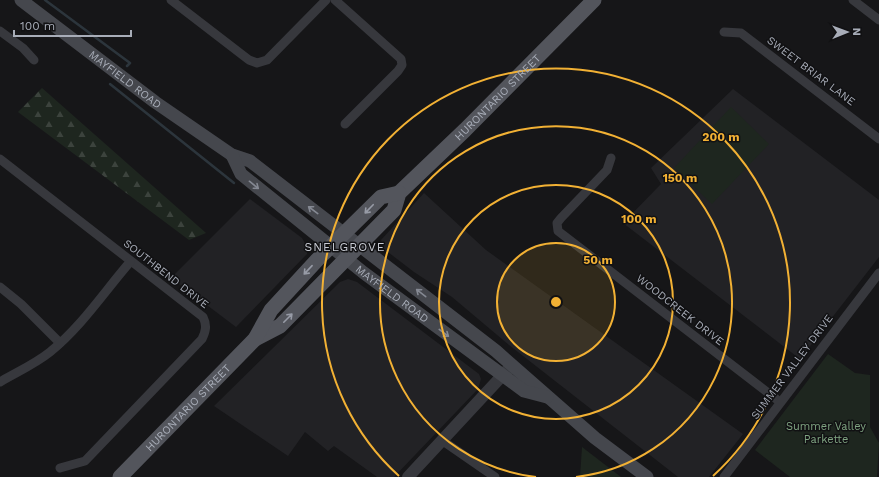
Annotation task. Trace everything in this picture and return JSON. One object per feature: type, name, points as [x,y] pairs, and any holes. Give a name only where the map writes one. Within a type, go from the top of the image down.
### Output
[{"type":"main road","name":"MAYFIELD ROAD","points":[[21,0],[155,102],[232,154],[250,161],[496,351],[595,438],[647,477]]},
{"type":"main road","name":"HURONTARIO STREET","points":[[255,339],[280,326],[394,210],[399,193],[465,130],[594,0]]},
{"type":"main road","name":"MAYFIELD ROAD","points":[[232,154],[241,174],[346,258],[524,391],[550,398]]},
{"type":"main road","name":"HURONTARIO STREET","points":[[120,477],[255,339],[270,310],[332,246],[381,197],[399,193]]},
{"type":"street","points":[[171,0],[181,3],[249,60],[257,63],[267,60],[326,0]]},
{"type":"street","points":[[335,0],[394,52],[401,59],[402,65],[398,71],[345,124]]},
{"type":"street","points":[[853,0],[878,18]]},
{"type":"street","points":[[0,31],[23,48],[34,60]]},
{"type":"street","name":"SWEET BRIAR LANE","points":[[724,32],[741,33],[879,138]]},
{"type":"street","name":"WOODCREEK DRIVE","points":[[611,158],[607,170],[561,218],[557,224],[558,230],[780,402]]},
{"type":"street","name":"SOUTHBEND DRIVE","points":[[0,159],[203,318],[205,322],[205,332],[202,339],[84,461],[60,468]]},
{"type":"street","points":[[0,382],[40,359],[60,343],[95,306],[130,262]]},
{"type":"street","name":"SUMMER VALLEY DRIVE","points":[[724,477],[879,273]]},
{"type":"street","points":[[0,287],[21,304],[60,343]]},
{"type":"street","points":[[408,477],[512,365]]},
{"type":"street","points":[[443,441],[494,477]]},
{"type":"shaded area","points":[[733,89],[879,200],[879,257],[800,359],[623,223],[661,184],[651,168]]},
{"type":"shaded area","points":[[424,193],[486,250],[743,434],[709,477],[678,477],[509,345],[452,297],[414,272],[384,249],[381,240]]},
{"type":"shaded area","points":[[250,199],[302,238],[307,247],[307,254],[236,327],[171,278]]},
{"type":"shaded area","points":[[348,279],[357,282],[479,374],[481,379],[478,389],[394,477],[377,477],[334,446],[328,451],[305,432],[288,456],[214,406],[340,282]]},
{"type":"green space","points":[[42,88],[206,233],[189,240],[18,112]]},
{"type":"green space","points":[[731,107],[769,144],[712,204],[674,168]]},
{"type":"green space","name":"Summer Valley Parkette","points":[[828,354],[855,373],[870,375],[870,427],[879,443],[877,477],[790,477],[755,450]]},
{"type":"green space","points":[[582,447],[621,477],[580,477]]},
{"type":"waterway","points":[[45,0],[130,63],[127,66]]},
{"type":"waterway","points":[[110,84],[234,183]]},
{"type":"district","name":"SNELGROVE","points":[[345,247]]}]
